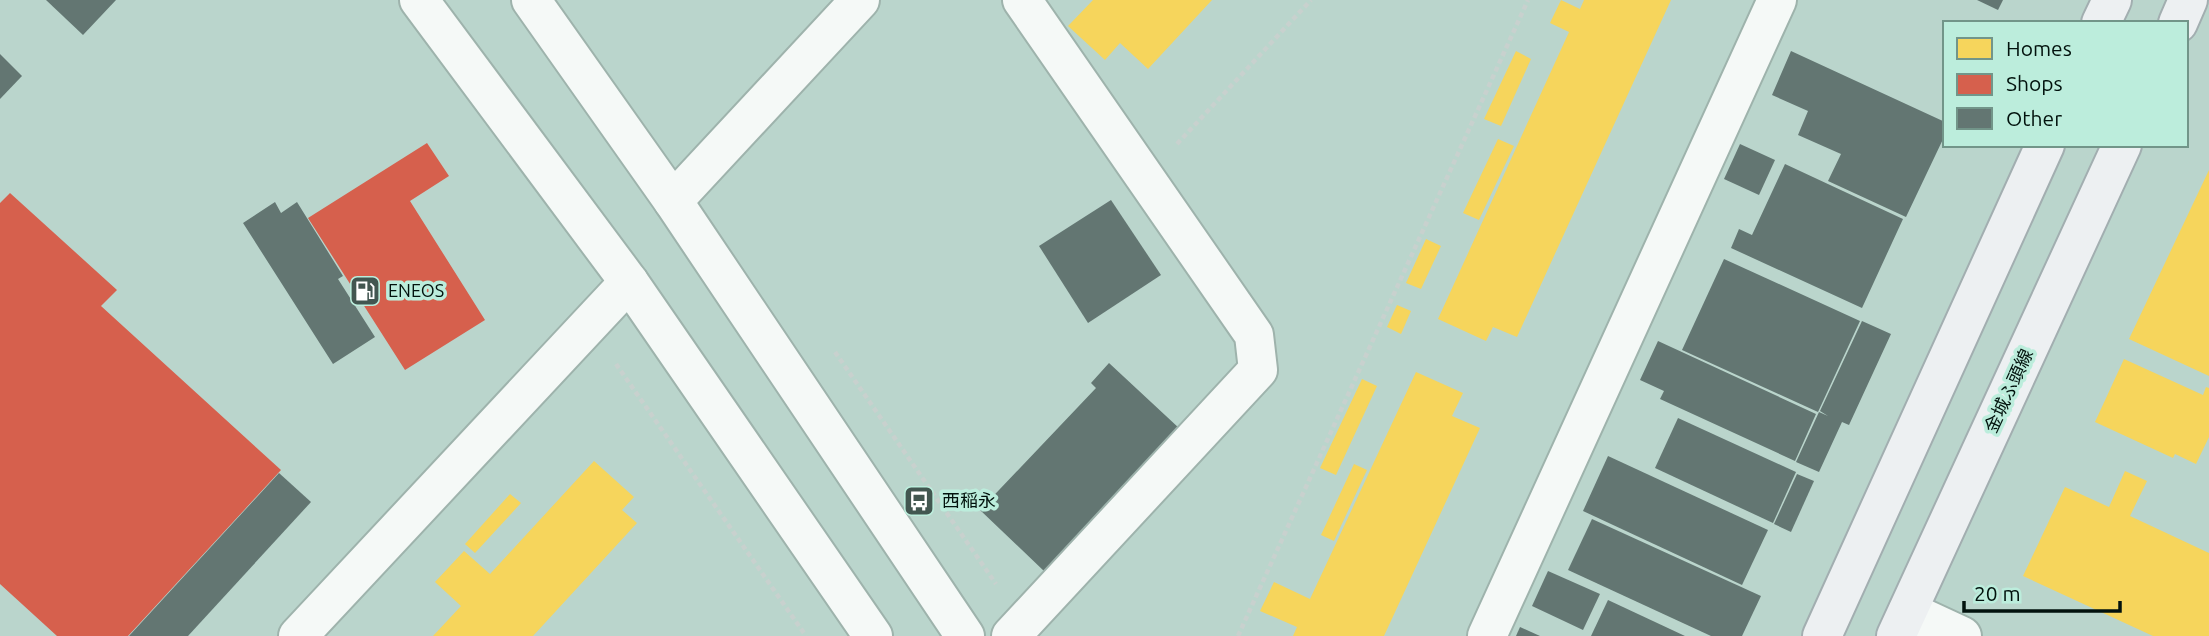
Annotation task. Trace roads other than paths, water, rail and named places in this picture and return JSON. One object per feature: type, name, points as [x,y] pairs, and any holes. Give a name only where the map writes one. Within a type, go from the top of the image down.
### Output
[{"type":"main road","points":[[2102,21],[2112,0]]},
{"type":"main road","points":[[2179,21],[2188,0]]},
{"type":"main road","points":[[1822,636],[2044,147]]},
{"type":"main road","name":"金城ふ頭線","points":[[1902,623],[2121,147]]},
{"type":"street","points":[[419,0],[629,282],[873,636]]},
{"type":"street","points":[[531,0],[673,201],[965,636]]},
{"type":"street","points":[[673,201],[860,0]]},
{"type":"street","points":[[1011,636],[1258,370],[1254,335],[1022,0]]},
{"type":"street","points":[[1487,636],[1777,0]]},
{"type":"street","points":[[298,636],[629,282]]},
{"type":"street","points":[[1902,623],[1962,636]]},
{"type":"place","name":"ENEOS","points":[[365,291]]},
{"type":"place","name":"西稲永","points":[[919,501]]}]
